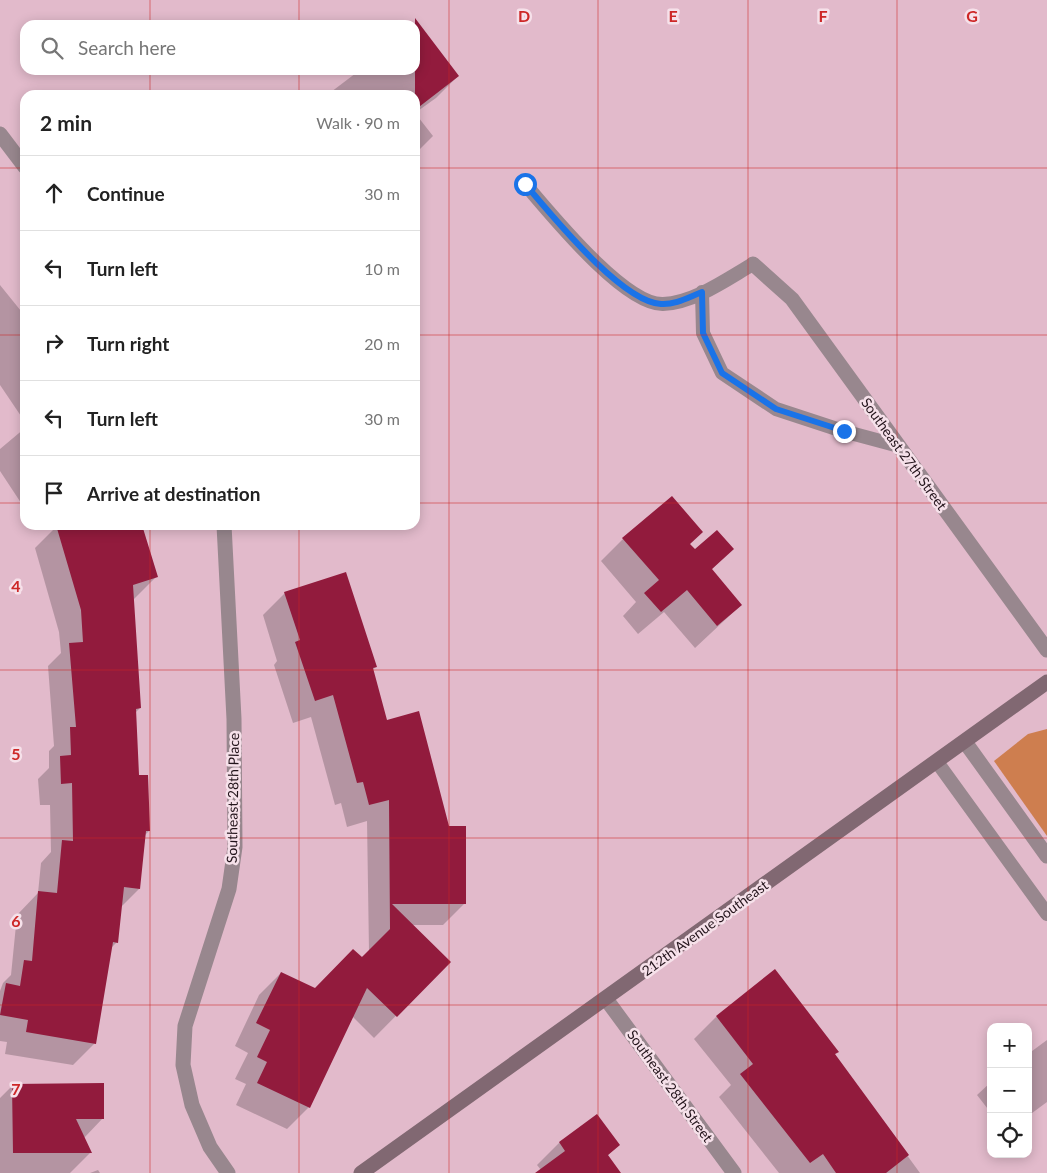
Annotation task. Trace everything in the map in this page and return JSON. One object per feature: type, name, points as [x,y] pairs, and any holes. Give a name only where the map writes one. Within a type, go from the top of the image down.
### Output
[{"type":"street","points":[[0,134],[20,160]]},
{"type":"street","name":"Southeast 27th Street","points":[[753,264],[792,299],[1047,650]]},
{"type":"street","name":"Southeast 28th Place","points":[[224,530],[234,719],[235,847],[229,890],[185,1026],[183,1065],[192,1105],[210,1147],[228,1173]]},
{"type":"street","name":"212th Avenue Southeast","points":[[361,1173],[1047,682]]},
{"type":"street","points":[[965,742],[1047,856]]},
{"type":"street","name":"Southeast 28th Street","points":[[606,999],[734,1173]]},
{"type":"lane","points":[[525,184],[589,257],[647,301],[662,304],[678,302],[702,292],[753,264]]},
{"type":"lane","points":[[702,292],[703,333],[722,373],[776,409],[899,446]]},
{"type":"lane","points":[[937,762],[1047,914]]},
{"type":"shaded area","points":[[1047,729],[1047,836],[994,761],[1028,734]]},
{"type":"building","points":[[420,25],[459,76],[420,106],[420,90],[415,90],[415,75],[420,75]]},
{"type":"building","points":[[672,496],[703,532],[690,544],[695,549],[717,530],[734,549],[712,569],[742,605],[717,626],[687,590],[661,612],[644,593],[659,580],[622,538]]},
{"type":"building","points":[[57,530],[144,530],[158,577],[133,585],[141,708],[136,709],[139,775],[148,775],[150,831],[146,831],[140,889],[124,887],[118,943],[113,942],[96,1044],[26,1032],[28,1020],[0,1015],[6,983],[20,986],[24,960],[32,961],[38,891],[57,893],[62,840],[73,841],[72,783],[61,784],[60,756],[71,755],[70,727],[76,727],[69,643],[83,642],[81,610]]},
{"type":"building","points":[[346,572],[377,667],[373,668],[387,720],[419,711],[449,826],[466,826],[466,904],[392,904],[451,962],[397,1017],[367,988],[310,1108],[257,1083],[267,1062],[257,1057],[270,1030],[256,1023],[281,972],[315,988],[353,949],[362,957],[390,929],[389,800],[369,805],[363,782],[357,783],[333,695],[315,701],[295,642],[300,640],[284,592]]},
{"type":"building","points":[[775,969],[839,1052],[835,1054],[909,1155],[886,1173],[836,1173],[823,1154],[810,1163],[740,1074],[753,1064],[716,1016]]},
{"type":"building","points":[[104,1083],[104,1119],[76,1119],[92,1153],[13,1153],[12,1084]]},
{"type":"building","points":[[597,1114],[620,1145],[608,1155],[621,1173],[535,1173],[565,1151],[559,1142]]},
{"type":"route","points":[[525,184],[589,257],[647,301],[662,304],[678,302],[702,292],[703,333],[722,373],[776,409],[844,431]]}]
